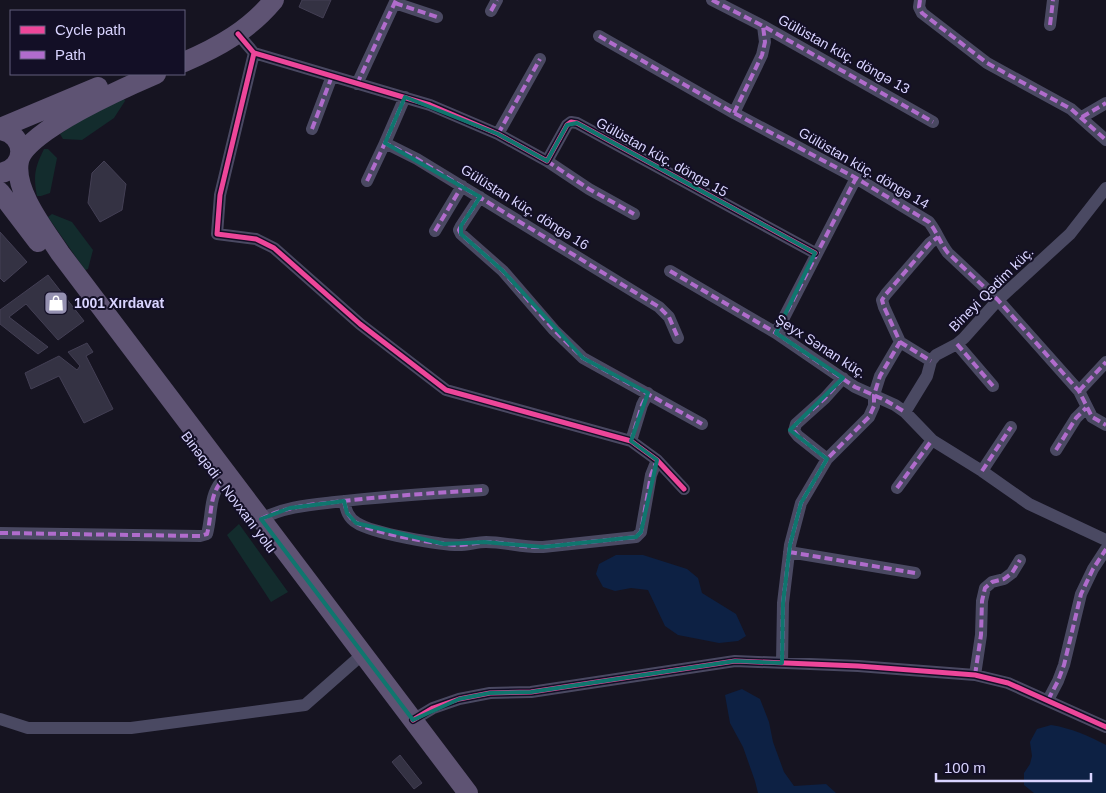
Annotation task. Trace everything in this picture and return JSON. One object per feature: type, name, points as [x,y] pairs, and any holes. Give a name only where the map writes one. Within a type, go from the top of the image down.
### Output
[{"type":"main road","points":[[185,50],[229,26],[259,0]]},
{"type":"main road","points":[[185,62],[214,49],[238,34],[274,0]]},
{"type":"main road","points":[[0,129],[125,75]]},
{"type":"main road","points":[[0,173],[12,168],[42,135],[72,114],[154,75]]},
{"type":"main road","points":[[0,129],[15,137],[20,147],[19,172],[25,194],[35,214],[60,253],[468,793]]},
{"type":"main road","name":"Binəqədi - Novxanı yolu","points":[[0,192],[455,793]]},
{"type":"street","name":"Gülüstan küç. döngə 13","points":[[712,0],[763,26],[933,122]]},
{"type":"street","points":[[920,0],[919,7],[922,13],[987,63],[1058,101],[1082,117],[1106,140]]},
{"type":"street","points":[[1050,25],[1053,0]]},
{"type":"street","points":[[357,84],[396,2],[437,17]]},
{"type":"street","points":[[734,113],[762,55],[765,42],[763,26]]},
{"type":"street","points":[[238,34],[254,53],[430,105],[498,134],[547,161],[589,189],[634,214]]},
{"type":"street","name":"Gülüstan küç. döngə 14","points":[[599,36],[734,113],[856,178],[929,222],[948,253],[998,300],[1079,391],[1092,417],[1106,425]]},
{"type":"street","points":[[254,53],[220,195],[217,234],[256,240],[274,248],[360,324],[446,390],[631,441],[656,460],[684,489]]},
{"type":"street","points":[[498,134],[540,59]]},
{"type":"street","points":[[312,129],[332,76]]},
{"type":"street","points":[[367,181],[405,97]]},
{"type":"street","points":[[1082,117],[1106,104]]},
{"type":"street","name":"Gülüstan küç. döngə 15","points":[[547,161],[567,125],[571,122],[577,123],[816,254]]},
{"type":"street","name":"Gülüstan küç. döngə 16","points":[[385,143],[418,159],[659,307],[669,317],[678,338]]},
{"type":"street","points":[[776,333],[856,178]]},
{"type":"street","points":[[434,231],[462,186]]},
{"type":"street","name":"Bineyi Qədim küç.","points":[[931,360],[936,355],[957,344],[998,300],[1070,234],[1106,188]]},
{"type":"street","points":[[480,197],[461,226],[459,230],[461,234],[503,271],[554,330],[583,358],[702,424]]},
{"type":"street","points":[[905,412],[927,376],[931,360],[900,342],[882,300],[930,243],[938,237]]},
{"type":"street","name":"Şeyx Sənan küç.","points":[[670,271],[776,333],[855,387],[895,405],[905,412],[932,440],[982,471],[1034,508],[1106,540]]},
{"type":"street","points":[[782,662],[783,603],[789,552],[801,503],[827,459],[869,417],[874,406],[874,395],[880,376],[900,342]]},
{"type":"street","points":[[957,344],[993,386]]},
{"type":"street","points":[[1079,391],[1106,362]]},
{"type":"street","points":[[827,459],[794,431],[796,424],[825,398],[843,378]]},
{"type":"street","points":[[631,441],[642,405],[648,393]]},
{"type":"street","points":[[1056,450],[1076,418],[1086,408]]},
{"type":"street","points":[[982,471],[1011,427]]},
{"type":"street","points":[[897,488],[932,440]]},
{"type":"street","points":[[344,501],[347,513],[356,523],[372,530],[444,544],[459,545],[485,542],[530,548],[636,537],[641,532],[651,476],[656,460]]},
{"type":"street","points":[[0,533],[200,536],[207,534],[213,496],[221,482]]},
{"type":"street","points":[[261,518],[276,511],[290,508],[344,501],[483,490]]},
{"type":"street","points":[[1048,700],[1064,665],[1081,594],[1106,549]]},
{"type":"street","points":[[789,552],[916,573]]},
{"type":"street","points":[[975,675],[985,588],[992,582],[1004,579],[1012,573],[1020,560]]},
{"type":"street","points":[[0,719],[28,728],[131,728],[305,705],[356,660]]},
{"type":"street","points":[[413,720],[433,708],[450,702],[490,693],[531,692],[735,661],[858,666],[975,675],[1008,684],[1106,727]]},
{"type":"highlighted area","points":[[405,97],[498,134],[547,161],[567,125],[577,123],[815,253],[776,333],[843,378],[790,430],[827,459],[801,503],[790,545],[783,603],[782,663],[735,661],[531,692],[490,693],[459,699],[413,720],[261,519],[290,508],[344,501],[347,513],[356,523],[444,544],[485,542],[543,547],[636,537],[641,532],[657,460],[631,441],[648,393],[583,358],[503,271],[461,234],[461,226],[480,197],[385,143]]},
{"type":"green space","points":[[123,96],[125,101],[114,118],[82,140],[63,139],[60,134]]},
{"type":"green space","points":[[44,149],[48,149],[57,158],[50,193],[37,196],[36,172]]},
{"type":"green space","points":[[52,214],[72,222],[93,250],[88,269],[85,270],[48,217]]},
{"type":"green space","points":[[239,524],[288,592],[271,602],[227,535]]},
{"type":"water","points":[[616,555],[643,555],[687,569],[698,578],[702,593],[736,614],[746,636],[738,641],[719,643],[678,635],[665,626],[648,590],[631,588],[615,591],[603,587],[596,574],[599,564]]},
{"type":"water","points":[[742,689],[760,699],[784,772],[794,786],[826,784],[836,793],[758,793],[743,747],[730,723],[725,695]]},
{"type":"water","points":[[1051,725],[1080,733],[1106,745],[1106,793],[1034,793],[1024,785],[1024,773],[1030,764],[1032,756],[1030,742],[1037,729]]},
{"type":"building","points":[[302,0],[331,0],[323,18],[299,7]]},
{"type":"building","points":[[104,161],[126,184],[122,210],[100,222],[88,203],[92,173]]},
{"type":"building","points":[[0,232],[27,262],[4,282],[0,278]]},
{"type":"building","points":[[48,275],[84,321],[58,340],[26,304],[9,317],[48,347],[38,354],[0,324],[0,310]]},
{"type":"building","points":[[87,343],[93,352],[86,356],[113,409],[84,423],[59,376],[31,389],[25,373],[59,356],[77,370],[80,366],[68,352]]},
{"type":"building","points":[[400,755],[422,783],[414,789],[392,762]]},
{"type":"marked path","points":[[357,84],[396,0]]},
{"type":"marked path","points":[[491,11],[497,0]]},
{"type":"marked path","points":[[712,0],[763,26],[933,122]]},
{"type":"marked path","points":[[920,0],[919,7],[922,13],[987,63],[1071,109],[1106,140]]},
{"type":"marked path","points":[[1050,25],[1053,0]]},
{"type":"marked path","points":[[395,3],[437,17]]},
{"type":"marked path","points":[[734,113],[762,55],[765,42],[763,26]]},
{"type":"marked path","points":[[599,36],[734,113],[856,178],[929,222],[948,253],[998,300],[1079,391],[1092,417],[1106,425]]},
{"type":"marked path","points":[[498,134],[540,59]]},
{"type":"marked path","points":[[312,129],[332,76]]},
{"type":"marked path","points":[[405,97],[385,143],[417,159],[659,307],[669,317],[678,338]]},
{"type":"marked path","points":[[1082,117],[1106,103]]},
{"type":"marked path","points":[[367,181],[385,143]]},
{"type":"marked path","points":[[547,161],[589,189],[634,214]]},
{"type":"marked path","points":[[776,333],[856,178]]},
{"type":"marked path","points":[[435,231],[462,186]]},
{"type":"marked path","points":[[480,197],[461,226],[459,230],[461,234],[503,271],[554,330],[583,358],[702,424]]},
{"type":"marked path","points":[[782,663],[783,603],[790,545],[801,503],[827,459],[869,417],[874,406],[874,395],[880,376],[900,342],[882,300],[930,243],[938,237]]},
{"type":"marked path","points":[[670,271],[776,333],[855,387],[885,400],[905,412]]},
{"type":"marked path","points":[[900,342],[931,361]]},
{"type":"marked path","points":[[957,344],[993,386]]},
{"type":"marked path","points":[[1079,391],[1106,362]]},
{"type":"marked path","points":[[827,459],[794,431],[796,424],[825,398],[843,378]]},
{"type":"marked path","points":[[631,441],[642,405],[648,393]]},
{"type":"marked path","points":[[1056,450],[1076,418],[1086,408]]},
{"type":"marked path","points":[[982,471],[1011,427]]},
{"type":"marked path","points":[[897,488],[932,440]]},
{"type":"marked path","points":[[344,501],[351,519],[365,527],[406,538],[437,543],[459,545],[493,542],[543,547],[636,537],[641,532],[651,475],[657,460]]},
{"type":"marked path","points":[[0,533],[200,536],[207,534],[214,494],[221,482]]},
{"type":"marked path","points":[[261,519],[288,509],[316,504],[390,496],[483,490]]},
{"type":"marked path","points":[[1048,700],[1064,665],[1081,594],[1093,569],[1106,549]]},
{"type":"marked path","points":[[789,552],[915,573]]},
{"type":"marked path","points":[[975,675],[985,588],[992,582],[1004,579],[1012,573],[1020,560]]},
{"type":"cycle path","points":[[238,34],[254,53],[430,105],[498,134],[547,161],[567,125],[571,122],[577,123],[815,253]]},
{"type":"cycle path","points":[[254,53],[220,195],[217,234],[256,239],[274,248],[360,324],[446,390],[631,441],[657,460],[684,489]]},
{"type":"cycle path","points":[[413,720],[433,708],[459,699],[490,693],[531,692],[735,661],[858,666],[975,675],[1008,683],[1106,727]]},
{"type":"place","name":"1001 Xırdavat","points":[[56,303]]}]
